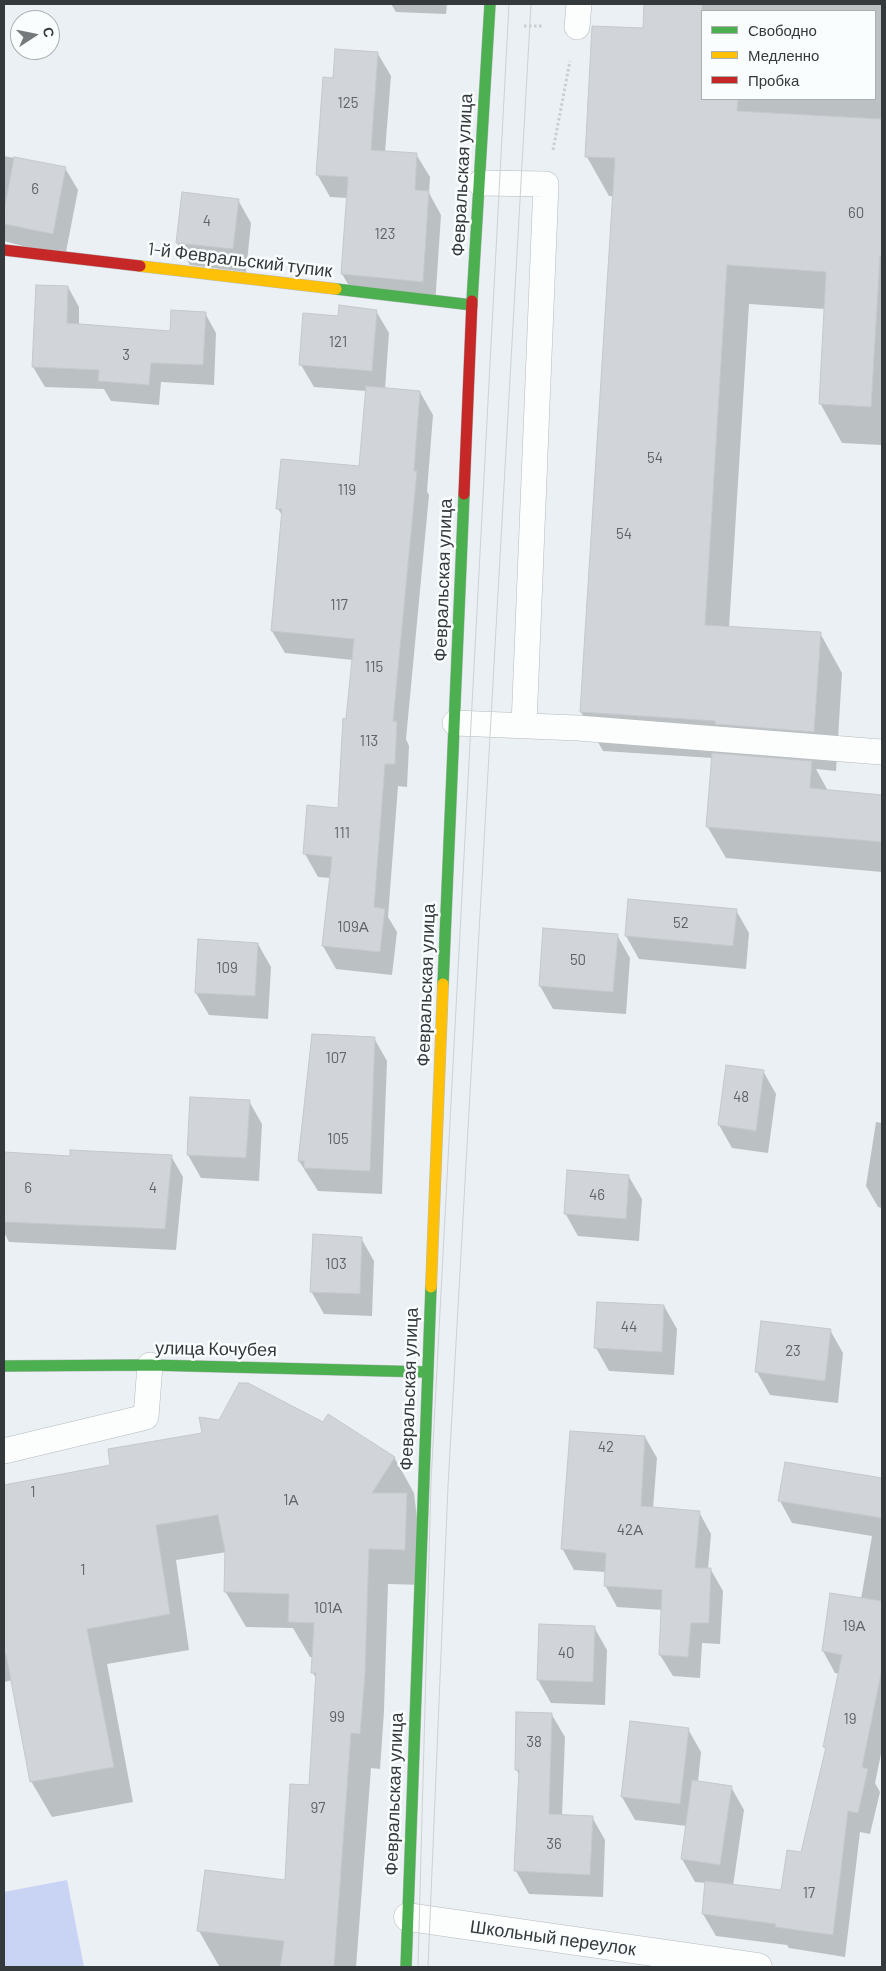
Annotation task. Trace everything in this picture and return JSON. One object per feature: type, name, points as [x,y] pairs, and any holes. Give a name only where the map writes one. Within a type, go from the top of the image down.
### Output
[{"type":"street","name":"Февральская улица","points":[[406,1967],[427,1372],[454,723],[472,305],[490,4]]},
{"type":"street","name":"1-й Февральский тупик","points":[[4,250],[472,305]]},
{"type":"street","name":"улица Кочубея","points":[[4,1366],[150,1365],[427,1372]]},
{"type":"street","name":"Школьный переулок","points":[[408,1918],[758,1967]]},
{"type":"lane","points":[[480,183],[546,184],[524,725]]},
{"type":"lane","points":[[454,723],[524,725],[881,752]]},
{"type":"lane","points":[[4,1451],[146,1417],[150,1365]]},
{"type":"path","points":[[546,184],[578,15]]},
{"type":"shaded area","points":[[67,1880],[84,1967],[4,1967],[4,1892]]},
{"type":"building","points":[[644,4],[702,4],[701,100],[738,100],[737,111],[882,119],[882,256],[880,256],[871,407],[819,404],[826,272],[727,265],[705,625],[821,632],[814,732],[715,724],[715,721],[580,712],[615,158],[585,157],[592,26],[643,28]]},
{"type":"building","points":[[335,49],[378,52],[371,150],[417,153],[415,190],[429,191],[423,282],[341,274],[348,177],[316,175],[323,77],[333,78]]},
{"type":"building","points":[[14,157],[66,167],[53,234],[4,224],[4,211]]},
{"type":"building","points":[[182,192],[239,199],[233,249],[176,243]]},
{"type":"building","points":[[36,285],[68,286],[67,323],[170,331],[171,310],[206,312],[203,365],[151,363],[149,385],[98,381],[99,370],[32,367]]},
{"type":"building","points":[[339,305],[377,310],[372,371],[299,365],[303,313],[338,316]]},
{"type":"building","points":[[366,386],[420,391],[414,471],[417,471],[393,721],[397,722],[395,764],[385,764],[374,907],[385,909],[380,952],[322,946],[332,857],[303,854],[307,805],[338,808],[343,718],[346,719],[354,639],[271,631],[282,509],[276,509],[281,459],[359,466]]},
{"type":"building","points":[[712,753],[812,761],[810,788],[882,795],[882,842],[706,827]]},
{"type":"building","points":[[628,899],[737,909],[733,946],[625,936]]},
{"type":"building","points":[[543,928],[618,934],[613,992],[539,986]]},
{"type":"building","points":[[198,939],[258,943],[255,996],[195,993]]},
{"type":"building","points":[[312,1034],[375,1037],[370,1171],[304,1168],[304,1161],[298,1161]]},
{"type":"building","points":[[726,1065],[764,1070],[756,1131],[718,1125]]},
{"type":"building","points":[[190,1097],[250,1100],[246,1158],[187,1155]]},
{"type":"building","points":[[70,1150],[172,1155],[165,1229],[4,1222],[4,1152],[70,1156]]},
{"type":"building","points":[[567,1170],[629,1175],[626,1219],[564,1214]]},
{"type":"building","points":[[313,1234],[362,1237],[360,1294],[310,1292]]},
{"type":"building","points":[[597,1302],[664,1305],[662,1352],[594,1348]]},
{"type":"building","points":[[761,1321],[831,1329],[825,1381],[755,1372]]},
{"type":"building","points":[[239,1383],[248,1383],[323,1422],[328,1414],[395,1457],[372,1493],[407,1493],[405,1550],[369,1549],[365,1675],[360,1734],[351,1733],[334,1967],[280,1967],[284,1941],[197,1931],[205,1870],[285,1880],[290,1784],[309,1785],[316,1673],[311,1673],[314,1623],[288,1622],[289,1594],[224,1592],[225,1551],[218,1515],[156,1525],[170,1614],[87,1629],[114,1767],[30,1782],[6,1654],[4,1654],[4,1485],[110,1465],[108,1449],[202,1433],[199,1417],[219,1420]]},
{"type":"building","points":[[570,1431],[645,1436],[641,1506],[700,1511],[695,1568],[711,1568],[709,1623],[691,1623],[688,1657],[659,1655],[662,1590],[604,1586],[606,1553],[561,1549]]},
{"type":"building","points":[[785,1462],[882,1478],[882,1518],[778,1501]]},
{"type":"building","points":[[830,1593],[882,1601],[882,1669],[862,1767],[868,1769],[858,1813],[848,1811],[833,1935],[775,1927],[776,1924],[702,1914],[705,1881],[781,1890],[787,1850],[801,1852],[826,1747],[823,1747],[842,1655],[822,1651]]},
{"type":"building","points":[[539,1624],[595,1626],[593,1682],[537,1680]]},
{"type":"building","points":[[516,1712],[552,1713],[549,1814],[593,1816],[590,1875],[514,1871],[519,1770],[515,1770]]},
{"type":"building","points":[[630,1721],[689,1728],[680,1804],[621,1797]]},
{"type":"building","points":[[692,1780],[732,1786],[720,1865],[681,1859]]},
{"type":"tram line","points":[[418,1967],[431,1482],[509,4]]},
{"type":"tram line","points":[[428,1967],[448,1486],[531,4]]},
{"type":"traffic: fast","points":[[472,301],[490,4]]},
{"type":"traffic: fast","points":[[336,289],[472,305]]},
{"type":"traffic: fast","points":[[443,984],[464,494]]},
{"type":"traffic: fast","points":[[406,1967],[431,1287]]},
{"type":"traffic: fast","points":[[4,1366],[150,1365],[427,1372]]},
{"type":"traffic: slow","points":[[140,266],[336,289]]},
{"type":"traffic: slow","points":[[431,1287],[443,984]]},
{"type":"traffic: jam","points":[[4,250],[140,266]]},
{"type":"traffic: jam","points":[[464,494],[472,301]]}]
